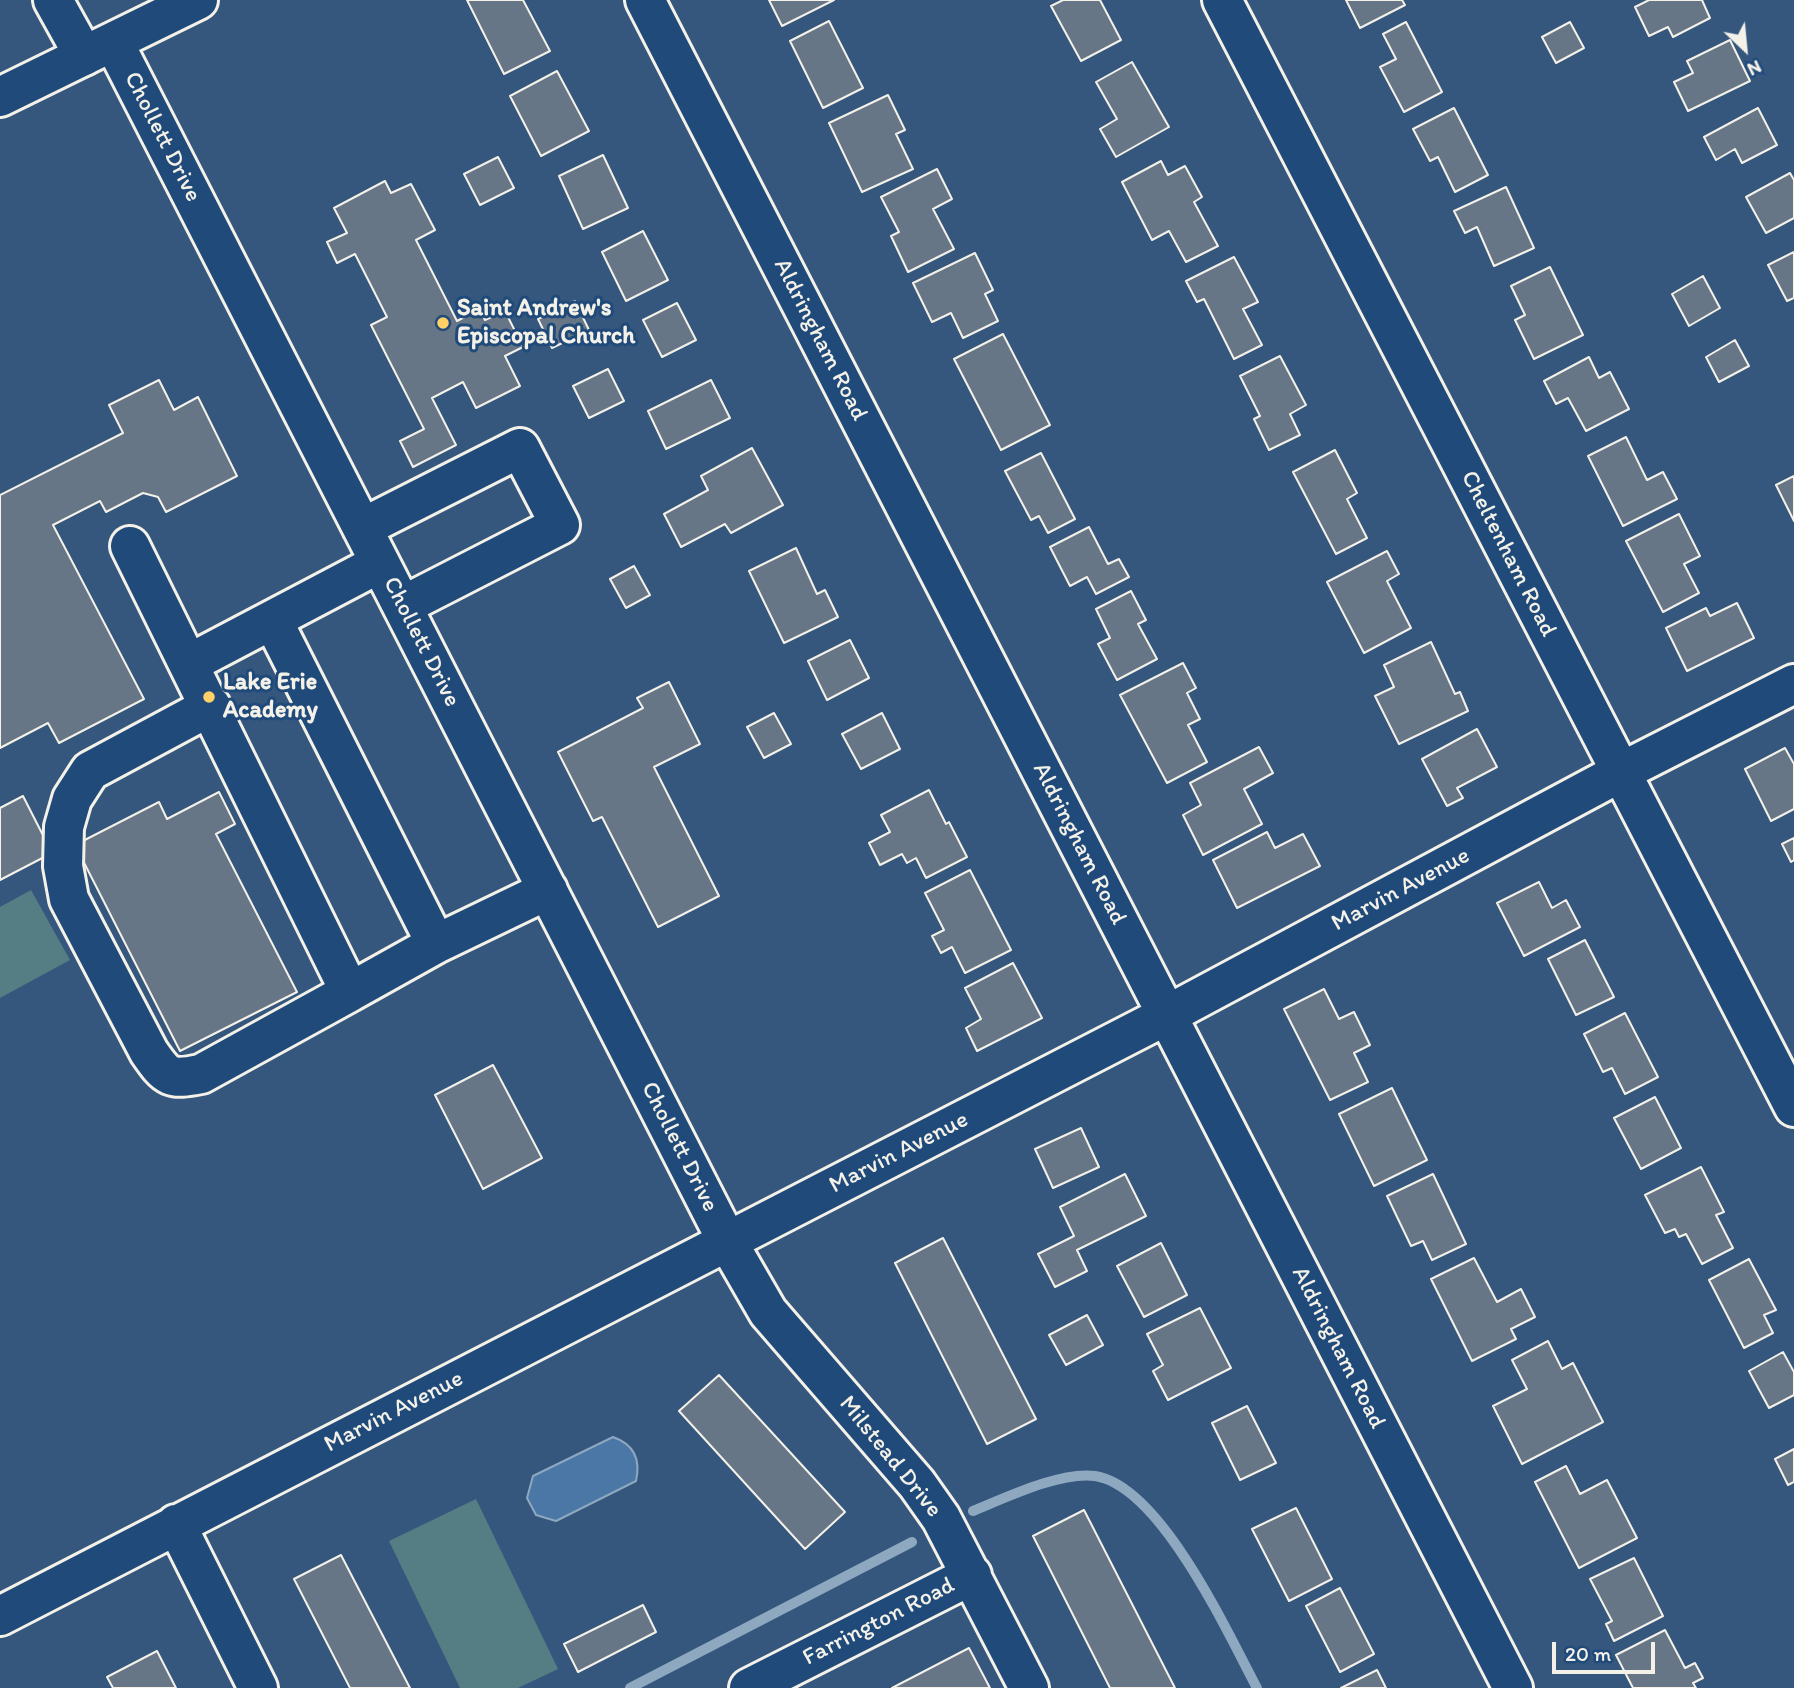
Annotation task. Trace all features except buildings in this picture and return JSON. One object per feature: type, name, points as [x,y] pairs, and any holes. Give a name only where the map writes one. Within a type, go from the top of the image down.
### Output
[{"type":"street","name":"Chollett Drive","points":[[53,0],[99,49],[362,528],[727,1241]]},
{"type":"street","points":[[0,96],[198,0]]},
{"type":"street","name":"Aldringham Road","points":[[645,0],[1513,1688]]},
{"type":"street","name":"Cheltenham Road","points":[[1222,0],[1794,1107]]},
{"type":"street","points":[[362,528],[520,448],[560,525],[402,606]]},
{"type":"street","points":[[130,546],[350,992]]},
{"type":"street","points":[[190,663],[380,563]]},
{"type":"street","points":[[273,621],[436,944]]},
{"type":"street","name":"Marvin Avenue","points":[[0,1616],[1167,1016],[1621,772],[1794,684]]},
{"type":"street","points":[[211,706],[90,771],[72,799],[64,827],[63,866],[69,899],[149,1052],[162,1070],[177,1079],[201,1074],[436,944],[548,890]]},
{"type":"street","name":"Milstead Drive","points":[[727,1241],[768,1312],[917,1484],[941,1518],[1029,1688]]},
{"type":"street","points":[[176,1524],[258,1688]]},
{"type":"street","name":"Farrington Road","points":[[749,1688],[972,1575]]},
{"type":"green space","points":[[31,890],[70,960],[0,998],[0,907]]},
{"type":"green space","points":[[476,1499],[558,1669],[518,1688],[460,1688],[389,1541]]},
{"type":"water","points":[[613,1437],[626,1444],[634,1453],[636,1481],[556,1521],[536,1515],[527,1498],[533,1476]]},
{"type":"waterway","points":[[973,1511],[1033,1487],[1066,1478],[1095,1476],[1120,1486],[1144,1506],[1168,1533],[1210,1600],[1257,1688]]},
{"type":"waterway","points":[[630,1688],[912,1542]]},
{"type":"place","name":"Saint Andrew's Episcopal Church","points":[[443,323]]},
{"type":"place","name":"Lake Erie Academy","points":[[209,697]]}]
